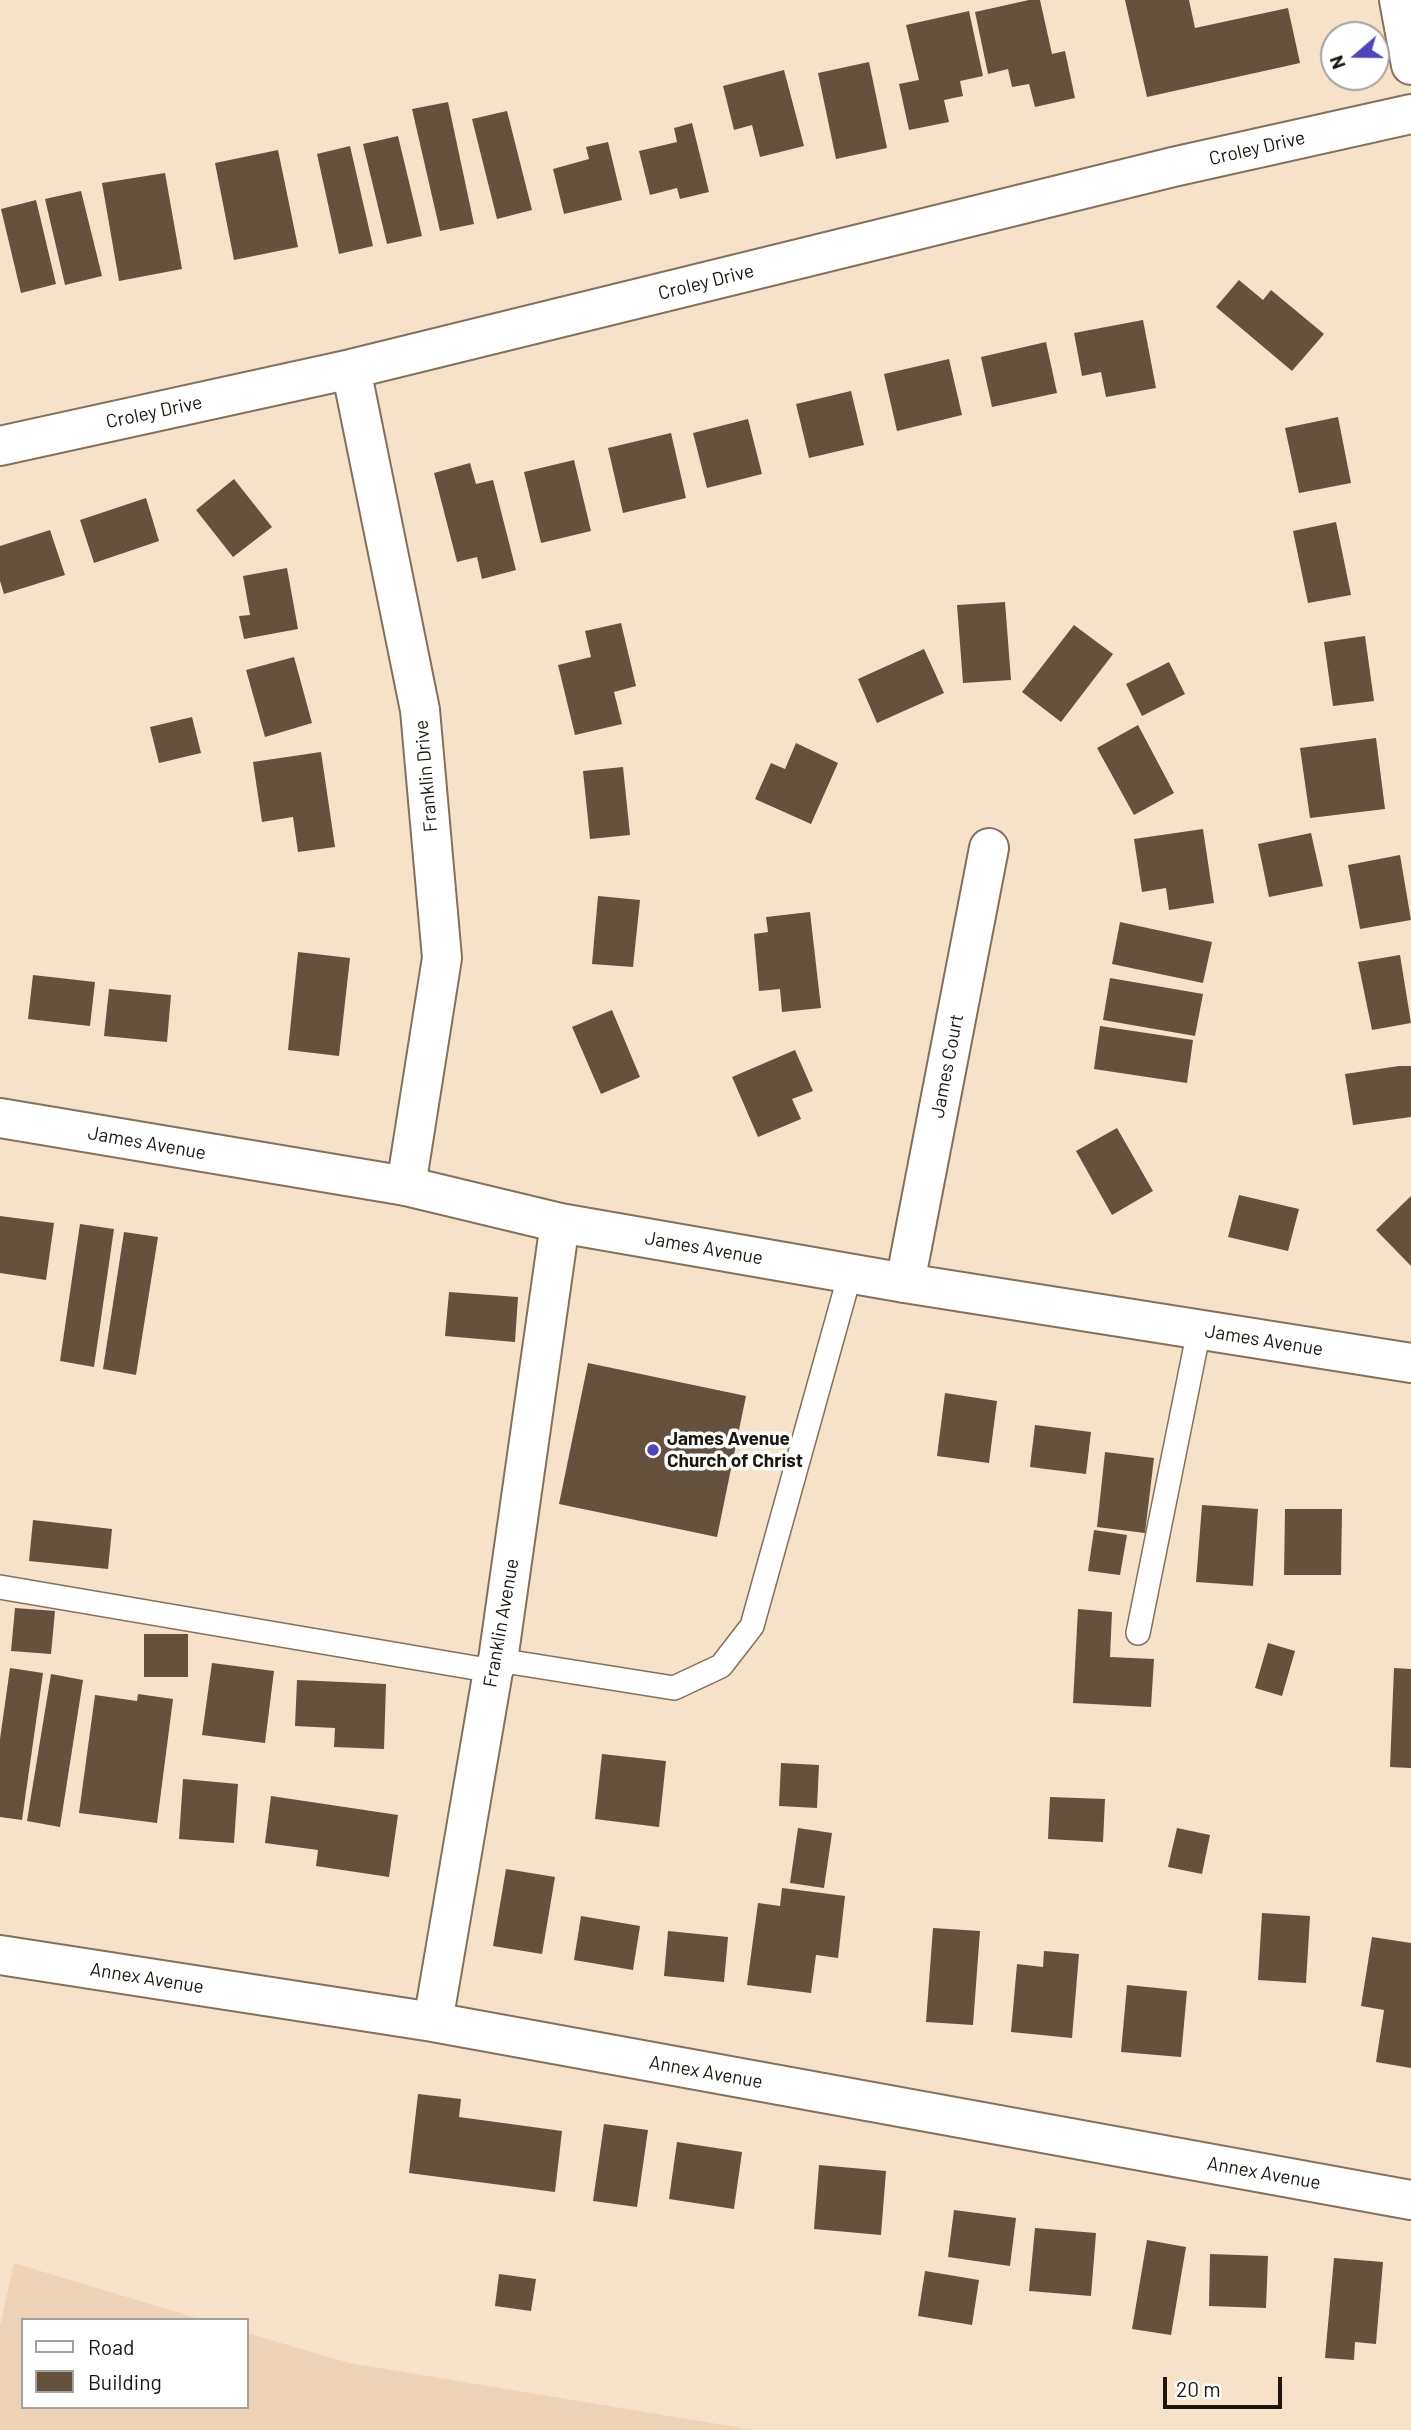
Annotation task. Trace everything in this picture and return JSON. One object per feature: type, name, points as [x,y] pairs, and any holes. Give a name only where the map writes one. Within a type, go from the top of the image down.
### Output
[{"type":"street","points":[[1399,0],[1411,65]]},
{"type":"street","name":"Croley Drive","points":[[0,446],[351,369],[1173,167],[1411,114]]},
{"type":"street","name":"Franklin Drive","points":[[351,369],[420,710],[442,958],[407,1186]]},
{"type":"street","name":"James Court","points":[[905,1283],[989,848]]},
{"type":"street","name":"James Avenue","points":[[0,1118],[407,1186],[560,1223],[850,1274],[1411,1363]]},
{"type":"street","name":"Franklin Avenue","points":[[433,2022],[496,1665],[560,1223]]},
{"type":"street","name":"Annex Avenue","points":[[0,1955],[433,2022],[1411,2200]]},
{"type":"lane","points":[[0,1587],[496,1665],[674,1688],[721,1666],[752,1626],[850,1274]]},
{"type":"lane","points":[[1138,1633],[1199,1330]]},
{"type":"shaded area","points":[[14,2263],[196,2318],[21,2318],[21,2409],[248,2409],[248,2333],[349,2363],[754,2430],[0,2430],[0,2326]]},
{"type":"building","points":[[1040,0],[1052,54],[1065,51],[1075,98],[1035,107],[1029,84],[1012,87],[1008,69],[988,74],[975,12]]},
{"type":"building","points":[[1125,0],[1189,0],[1195,28],[1288,8],[1300,63],[1147,97]]},
{"type":"building","points":[[969,11],[983,76],[960,81],[963,96],[944,100],[949,122],[909,130],[899,84],[919,80],[906,25]]},
{"type":"building","points":[[869,62],[887,148],[836,159],[818,73]]},
{"type":"building","points":[[784,70],[804,146],[760,157],[752,125],[734,130],[723,86]]},
{"type":"building","points":[[448,102],[474,224],[440,231],[412,109]]},
{"type":"building","points":[[507,111],[532,210],[497,219],[472,119]]},
{"type":"building","points":[[692,123],[709,192],[680,199],[677,188],[650,195],[639,151],[677,142],[674,128]]},
{"type":"building","points":[[398,136],[422,236],[387,244],[363,144]]},
{"type":"building","points":[[608,142],[622,200],[564,214],[553,169],[589,159],[586,147]]},
{"type":"building","points":[[350,146],[373,246],[339,254],[317,154]]},
{"type":"building","points":[[278,150],[298,247],[234,260],[215,163]]},
{"type":"building","points":[[165,173],[182,269],[119,281],[102,183]]},
{"type":"building","points":[[81,191],[102,276],[65,285],[45,199]]},
{"type":"building","points":[[36,200],[56,284],[21,293],[1,209]]},
{"type":"building","points":[[1239,280],[1263,300],[1271,290],[1324,334],[1292,371],[1216,307]]},
{"type":"building","points":[[1143,320],[1156,388],[1106,397],[1101,372],[1082,376],[1074,333]]},
{"type":"building","points":[[1046,342],[1057,393],[992,407],[981,357]]},
{"type":"building","points":[[949,359],[962,415],[897,431],[884,374]]},
{"type":"building","points":[[851,391],[864,445],[809,458],[796,404]]},
{"type":"building","points":[[1338,417],[1351,483],[1299,493],[1285,428]]},
{"type":"building","points":[[748,419],[762,474],[707,488],[693,433]]},
{"type":"building","points":[[671,433],[686,498],[623,513],[608,448]]},
{"type":"building","points":[[574,460],[591,531],[541,543],[524,472]]},
{"type":"building","points":[[470,463],[476,484],[493,480],[516,570],[482,579],[477,557],[457,562],[434,473]]},
{"type":"building","points":[[234,479],[272,527],[233,557],[196,510]]},
{"type":"building","points":[[146,498],[159,541],[94,563],[80,520]]},
{"type":"building","points":[[1336,522],[1351,595],[1308,603],[1293,531]]},
{"type":"building","points":[[50,530],[65,575],[4,594],[0,581],[0,546]]},
{"type":"building","points":[[287,568],[298,629],[244,639],[239,616],[250,615],[243,576]]},
{"type":"building","points":[[1005,602],[1011,680],[963,683],[957,605]]},
{"type":"building","points":[[621,623],[636,686],[614,692],[622,724],[575,735],[558,665],[591,657],[585,631]]},
{"type":"building","points":[[1074,625],[1113,654],[1061,722],[1022,692]]},
{"type":"building","points":[[1365,636],[1374,701],[1333,706],[1324,642]]},
{"type":"building","points":[[924,649],[944,693],[877,723],[858,679]]},
{"type":"building","points":[[294,657],[312,723],[265,737],[246,670]]},
{"type":"building","points":[[1169,662],[1185,694],[1142,716],[1126,684]]},
{"type":"building","points":[[192,717],[201,753],[159,763],[150,727]]},
{"type":"building","points":[[1138,725],[1174,793],[1134,815],[1097,748]]},
{"type":"building","points":[[1376,738],[1385,809],[1310,818],[1300,748]]},
{"type":"building","points":[[796,743],[838,763],[811,824],[755,799],[771,763],[785,769]]},
{"type":"building","points":[[321,752],[335,847],[298,852],[293,817],[262,822],[253,762]]},
{"type":"building","points":[[623,767],[630,835],[590,839],[583,771]]},
{"type":"building","points":[[1203,829],[1214,903],[1169,910],[1166,888],[1142,892],[1134,839]]},
{"type":"building","points":[[1311,833],[1323,886],[1269,897],[1258,844]]},
{"type":"building","points":[[1400,855],[1411,920],[1360,929],[1348,865]]},
{"type":"building","points":[[598,896],[640,900],[633,967],[592,964]]},
{"type":"building","points":[[810,912],[821,1008],[782,1012],[780,989],[759,991],[754,934],[768,932],[766,917]]},
{"type":"building","points":[[1120,922],[1212,942],[1203,983],[1112,964]]},
{"type":"building","points":[[298,952],[350,958],[339,1056],[288,1050]]},
{"type":"building","points":[[1400,955],[1411,1023],[1372,1030],[1358,962]]},
{"type":"building","points":[[33,975],[95,982],[90,1026],[28,1019]]},
{"type":"building","points":[[1110,978],[1203,994],[1195,1036],[1103,1020]]},
{"type":"building","points":[[109,989],[171,995],[167,1042],[104,1036]]},
{"type":"building","points":[[612,1010],[640,1077],[601,1094],[572,1027]]},
{"type":"building","points":[[1100,1026],[1193,1040],[1187,1083],[1094,1069]]},
{"type":"building","points":[[795,1050],[813,1091],[792,1099],[801,1119],[758,1137],[732,1077]]},
{"type":"building","points":[[1411,1066],[1411,1117],[1353,1125],[1345,1074]]},
{"type":"building","points":[[1117,1128],[1153,1191],[1112,1215],[1076,1151]]},
{"type":"building","points":[[1239,1195],[1299,1209],[1288,1251],[1228,1237]]},
{"type":"building","points":[[1411,1196],[1411,1266],[1376,1230]]},
{"type":"building","points":[[0,1216],[54,1223],[46,1280],[0,1273]]},
{"type":"building","points":[[80,1224],[114,1229],[94,1367],[60,1361]]},
{"type":"building","points":[[124,1232],[158,1237],[136,1375],[103,1369]]},
{"type":"building","points":[[449,1292],[518,1297],[515,1342],[445,1336]]},
{"type":"building","name":"James Avenue Church of Christ","points":[[588,1363],[746,1396],[717,1537],[559,1504]]},
{"type":"building","points":[[945,1393],[997,1401],[989,1463],[937,1456]]},
{"type":"building","points":[[1035,1425],[1091,1432],[1086,1474],[1030,1467]]},
{"type":"building","points":[[1105,1452],[1154,1458],[1145,1533],[1097,1527]]},
{"type":"building","points":[[1202,1505],[1258,1509],[1253,1586],[1196,1582]]},
{"type":"building","points":[[1285,1509],[1342,1509],[1341,1575],[1284,1575]]},
{"type":"building","points":[[33,1520],[112,1529],[108,1569],[29,1561]]},
{"type":"building","points":[[1094,1530],[1127,1535],[1120,1575],[1088,1571]]},
{"type":"building","points":[[15,1608],[55,1611],[51,1654],[11,1651]]},
{"type":"building","points":[[1078,1609],[1112,1612],[1110,1657],[1154,1659],[1151,1707],[1073,1703]]},
{"type":"building","points":[[144,1634],[188,1634],[188,1677],[144,1677]]},
{"type":"building","points":[[1268,1643],[1295,1651],[1282,1696],[1255,1688]]},
{"type":"building","points":[[212,1663],[274,1671],[265,1743],[202,1735]]},
{"type":"building","points":[[10,1668],[43,1673],[22,1820],[0,1817],[0,1739]]},
{"type":"building","points":[[1394,1668],[1411,1669],[1411,1768],[1390,1767]]},
{"type":"building","points":[[51,1674],[83,1680],[60,1827],[27,1821]]},
{"type":"building","points":[[297,1680],[386,1684],[384,1749],[334,1747],[335,1728],[295,1726]]},
{"type":"building","points":[[138,1694],[173,1699],[157,1823],[79,1813],[95,1695],[137,1701]]},
{"type":"building","points":[[602,1754],[666,1761],[659,1827],[595,1819]]},
{"type":"building","points":[[781,1763],[819,1765],[817,1808],[779,1806]]},
{"type":"building","points":[[183,1779],[238,1784],[234,1843],[179,1839]]},
{"type":"building","points":[[271,1796],[398,1815],[389,1877],[316,1866],[318,1850],[265,1843]]},
{"type":"building","points":[[1050,1797],[1105,1799],[1103,1842],[1048,1839]]},
{"type":"building","points":[[798,1828],[832,1833],[824,1888],[790,1883]]},
{"type":"building","points":[[1177,1828],[1210,1835],[1202,1874],[1168,1867]]},
{"type":"building","points":[[506,1869],[555,1877],[542,1954],[493,1946]]},
{"type":"building","points":[[782,1888],[845,1896],[838,1958],[816,1955],[811,1993],[747,1985],[758,1903],[780,1906]]},
{"type":"building","points":[[1262,1913],[1310,1916],[1306,1983],[1258,1980]]},
{"type":"building","points":[[581,1916],[640,1926],[633,1970],[574,1960]]},
{"type":"building","points":[[933,1928],[980,1931],[973,2025],[926,2022]]},
{"type":"building","points":[[668,1931],[728,1937],[724,1982],[664,1976]]},
{"type":"building","points":[[1372,1937],[1411,1943],[1411,2068],[1376,2062],[1384,2010],[1361,2006]]},
{"type":"building","points":[[1044,1951],[1079,1954],[1072,2038],[1011,2032],[1017,1964],[1043,1967]]},
{"type":"building","points":[[1127,1985],[1187,1991],[1181,2057],[1121,2052]]},
{"type":"building","points":[[418,2094],[461,2099],[459,2117],[562,2131],[555,2192],[409,2173]]},
{"type":"building","points":[[604,2124],[648,2130],[637,2207],[593,2201]]},
{"type":"building","points":[[677,2142],[742,2152],[734,2209],[669,2199]]},
{"type":"building","points":[[819,2165],[886,2171],[881,2235],[814,2229]]},
{"type":"building","points":[[954,2210],[1016,2218],[1010,2266],[948,2257]]},
{"type":"building","points":[[1035,2228],[1096,2233],[1091,2296],[1029,2291]]},
{"type":"building","points":[[1147,2240],[1186,2247],[1171,2335],[1132,2329]]},
{"type":"building","points":[[1210,2254],[1268,2256],[1266,2308],[1209,2306]]},
{"type":"building","points":[[1334,2258],[1383,2262],[1376,2344],[1355,2342],[1354,2360],[1325,2358]]},
{"type":"building","points":[[925,2271],[979,2280],[972,2325],[918,2316]]},
{"type":"building","points":[[499,2274],[536,2279],[531,2311],[495,2306]]},
{"type":"place","name":"James Avenue Church of Christ","points":[[653,1450]]}]
